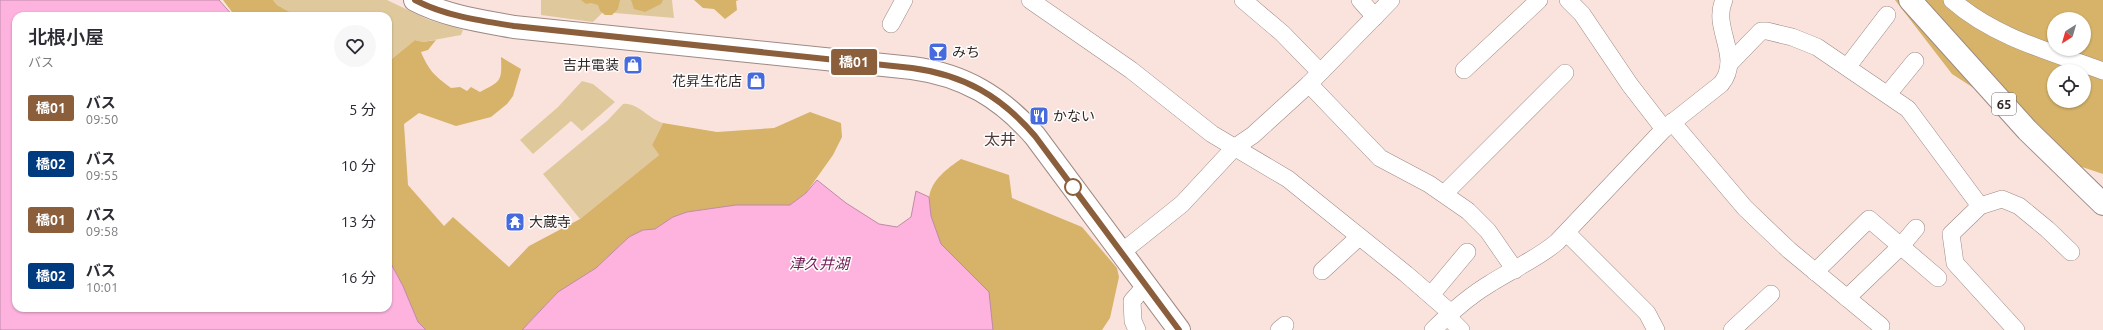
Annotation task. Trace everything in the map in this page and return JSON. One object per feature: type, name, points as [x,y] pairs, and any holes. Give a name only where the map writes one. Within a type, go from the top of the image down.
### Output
[{"type":"main road","points":[[415,0],[440,10],[464,17],[514,26],[912,68],[955,78],[997,99],[1024,123],[1179,330]]},
{"type":"main road","name":"65","points":[[1910,0],[2027,130],[2103,204]]},
{"type":"street","points":[[891,24],[904,0]]},
{"type":"street","points":[[1030,0],[1131,70],[1198,124],[1234,148],[1263,162],[1288,179],[1432,295],[1449,314],[1460,330]]},
{"type":"street","points":[[1243,0],[1282,33],[1315,78],[1380,158],[1429,184],[1468,211],[1488,231],[1515,270]]},
{"type":"street","points":[[1360,0],[1375,17]]},
{"type":"street","points":[[1122,252],[1182,204],[1234,148],[1253,135],[1315,78],[1391,0]]},
{"type":"street","points":[[1464,70],[1540,0]]},
{"type":"street","points":[[1568,0],[1582,14],[1630,85],[1745,208],[1788,250],[1881,326]]},
{"type":"street","points":[[1433,330],[1449,314],[1480,290],[1542,254],[1567,233],[1668,126],[1718,87],[1727,75],[1729,64],[1728,49],[1720,17],[1724,0]]},
{"type":"street","points":[[1952,0],[1980,22],[2002,34],[2103,71]]},
{"type":"street","points":[[1848,66],[1887,15]]},
{"type":"street","points":[[1729,64],[1761,31],[1767,31],[1817,47],[1848,66],[1908,109],[1980,206]]},
{"type":"street","points":[[1888,94],[1915,61]]},
{"type":"street","points":[[1444,194],[1565,73]]},
{"type":"street","points":[[2016,330],[1956,263],[1951,234],[1980,206],[2002,199],[2019,206],[2048,229],[2071,252]]},
{"type":"street","points":[[1815,272],[1869,219],[1938,278]]},
{"type":"street","points":[[1847,298],[1901,246],[1916,228]]},
{"type":"street","points":[[1567,233],[1647,313],[1656,330]]},
{"type":"street","points":[[1322,271],[1359,237]]},
{"type":"street","points":[[1432,295],[1467,252]]},
{"type":"street","points":[[1138,330],[1133,321],[1132,301],[1146,285]]},
{"type":"street","points":[[1732,330],[1771,294]]},
{"type":"shaded area","points":[[223,0],[273,0],[277,5],[290,12],[232,12]]},
{"type":"shaded area","points":[[273,0],[387,0],[429,20],[463,30],[461,35],[423,42],[415,40],[392,59],[392,12],[290,12],[277,5]]},
{"type":"shaded area","points":[[541,0],[672,0],[674,18],[603,12],[593,22],[541,15]]},
{"type":"shaded area","points":[[581,0],[620,0],[618,9],[612,15],[605,15],[600,11],[598,5],[591,3],[586,4]]},
{"type":"shaded area","points":[[631,0],[663,0],[661,4],[645,12],[634,9]]},
{"type":"shaded area","points":[[694,0],[739,0],[736,1],[737,10],[725,19],[714,9],[703,8]]},
{"type":"shaded area","points":[[1895,0],[2103,0],[2103,174],[2079,166],[2040,131],[1952,74]]},
{"type":"shaded area","points":[[415,40],[423,42],[436,40],[428,50],[421,52],[427,64],[433,73],[451,88],[460,87],[467,91],[471,87],[480,92],[499,80],[501,71],[501,57],[521,69],[513,96],[507,104],[491,117],[456,126],[419,113],[404,124],[408,185],[444,226],[453,217],[509,267],[529,246],[580,219],[659,155],[652,145],[663,123],[717,132],[774,128],[810,112],[841,123],[842,137],[833,155],[806,193],[790,205],[737,205],[687,212],[673,217],[655,229],[643,230],[629,237],[596,268],[558,292],[522,330],[426,330],[418,322],[403,286],[392,265],[392,59]]},
{"type":"shaded area","points":[[582,81],[593,84],[615,102],[582,131],[571,121],[533,154],[520,140],[558,107]]},
{"type":"shaded area","points":[[623,104],[628,104],[638,108],[663,123],[652,145],[659,155],[580,219],[543,174],[608,120]]},
{"type":"shaded area","points":[[961,159],[1009,175],[1012,198],[1082,227],[1117,268],[1119,277],[1110,318],[1102,330],[991,330],[962,284],[942,247],[934,229],[930,212],[929,198],[933,186],[941,175]]},
{"type":"water","points":[[0,0],[219,0],[230,12],[12,12],[12,312],[392,312],[392,265],[403,286],[418,322],[426,330],[0,330]]},
{"type":"water","name":"津久井湖","points":[[817,180],[846,203],[879,224],[897,227],[911,217],[916,191],[929,197],[931,216],[941,244],[989,292],[993,330],[522,330],[558,292],[596,268],[629,237],[643,230],[655,229],[673,217],[687,212],[736,205],[790,205],[806,193]]},
{"type":"bus line","name":"橋01","points":[[415,0],[440,10],[486,22],[600,37],[921,69],[971,84],[997,99],[1016,115],[1035,136],[1179,330]]},
{"type":"place","name":"みち","points":[[938,52]]},
{"type":"place","name":"吉井電装","points":[[633,65]]},
{"type":"place","name":"花昇生花店","points":[[756,81]]},
{"type":"place","name":"かない","points":[[1039,116]]},
{"type":"place","name":"大蔵寺","points":[[515,222]]},
{"type":"district","name":"太井","points":[[1000,139]]}]
